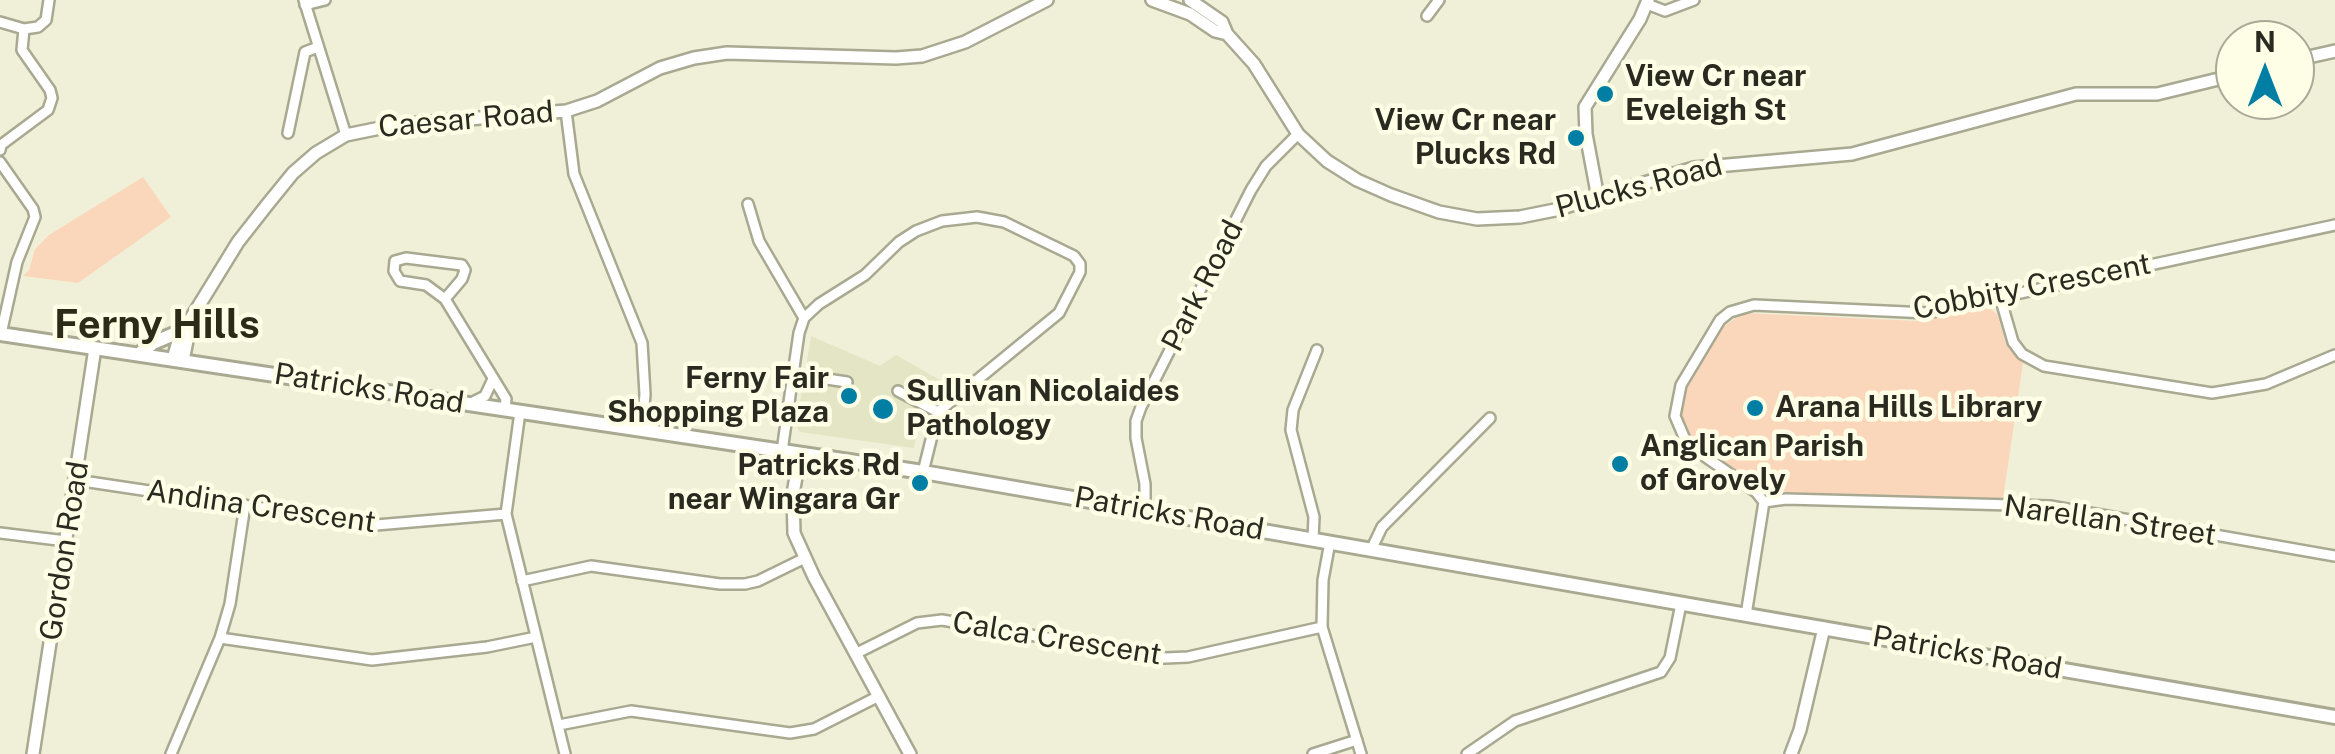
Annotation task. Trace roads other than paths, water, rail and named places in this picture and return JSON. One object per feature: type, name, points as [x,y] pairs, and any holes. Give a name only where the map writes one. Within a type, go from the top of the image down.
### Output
[{"type":"main road","points":[[139,354],[186,326]]},
{"type":"main road","name":"Patricks Road","points":[[1,334],[923,472],[2335,717]]},
{"type":"street","points":[[0,22],[38,27],[46,20],[49,0]]},
{"type":"street","points":[[325,0],[305,3],[346,135]]},
{"type":"street","name":"Caesar Road","points":[[178,360],[186,326],[238,242],[284,184],[316,153],[346,135],[394,124],[566,111],[660,68],[727,53],[922,56],[965,42],[1048,0]]},
{"type":"street","points":[[1426,16],[1439,0]]},
{"type":"street","points":[[1598,198],[1584,124],[1585,107],[1647,2],[1665,11],[1694,0]]},
{"type":"street","name":"Plucks Road","points":[[1156,1],[1227,34]]},
{"type":"street","name":"Plucks Road","points":[[1194,1],[1222,22],[1298,134],[1327,161],[1357,180],[1421,206],[1461,217],[1520,218],[1694,168],[1852,154],[2076,94],[2157,94],[2215,81]]},
{"type":"street","points":[[0,150],[48,110],[52,98],[22,50],[24,28]]},
{"type":"street","points":[[288,133],[305,52],[318,47]]},
{"type":"street","points":[[566,111],[574,174],[642,343],[642,430]]},
{"type":"street","name":"Park Road","points":[[1145,510],[1136,438],[1141,407],[1251,190],[1266,166],[1298,134]]},
{"type":"street","points":[[0,162],[33,209],[35,218],[17,262],[1,334]]},
{"type":"street","points":[[748,204],[759,240],[804,318]]},
{"type":"street","points":[[782,451],[804,318],[819,304],[865,276],[899,242],[942,220],[976,218],[1004,222],[1074,256],[1080,272],[1058,313],[938,412],[923,472]]},
{"type":"street","name":"Cobbity Crescent","points":[[1764,502],[1756,492],[1688,444],[1676,423],[1675,404],[1681,385],[1724,316],[1736,309],[1754,305],[1928,314],[2335,225]]},
{"type":"street","points":[[445,299],[462,279],[462,265],[406,258],[395,262],[394,271],[400,281],[426,285],[445,299],[506,399],[505,409]]},
{"type":"street","points":[[2000,296],[2012,342],[2022,354],[2044,366],[2212,393],[2266,384],[2335,355]]},
{"type":"street","name":"Gordon Road","points":[[34,754],[95,348]]},
{"type":"street","points":[[1313,539],[1314,517],[1291,430],[1293,410],[1317,350]]},
{"type":"street","points":[[793,374],[846,382]]},
{"type":"street","points":[[469,404],[485,396],[494,379]]},
{"type":"street","points":[[898,392],[938,412]]},
{"type":"street","points":[[520,412],[506,514],[565,754]]},
{"type":"street","points":[[1371,550],[1382,527],[1490,418]]},
{"type":"street","points":[[800,454],[792,516],[794,533],[910,754]]},
{"type":"street","name":"Andina Crescent","points":[[76,480],[376,525],[506,514]]},
{"type":"street","points":[[1746,615],[1764,502]]},
{"type":"street","name":"Narellan Street","points":[[1764,502],[2050,506],[2335,556]]},
{"type":"street","points":[[170,754],[220,638],[230,604],[245,505]]},
{"type":"street","points":[[0,533],[66,541]]},
{"type":"street","points":[[1330,542],[1323,580],[1322,627],[1362,754]]},
{"type":"street","points":[[522,581],[590,566],[745,584],[805,558]]},
{"type":"street","points":[[1466,754],[1515,721],[1661,672],[1670,658],[1680,604]]},
{"type":"street","name":"Calca Crescent","points":[[857,653],[917,622],[942,620],[1165,658],[1188,657],[1322,627]]},
{"type":"street","points":[[1791,754],[1824,628]]},
{"type":"street","points":[[220,638],[372,660],[487,647],[536,637]]},
{"type":"street","points":[[559,725],[631,711],[790,733],[814,729],[879,696]]},
{"type":"street","points":[[1314,754],[1357,740]]},
{"type":"place","name":"View Cr near Eveleigh St","points":[[1605,94]]},
{"type":"place","name":"View Cr near Plucks Rd","points":[[1576,138]]},
{"type":"place","name":"Ferny Fair Shopping Plaza","points":[[849,396]]},
{"type":"place","name":"Arana Hills Library","points":[[1755,408]]},
{"type":"place","name":"Sullivan Nicolaides Pathology","points":[[883,409]]},
{"type":"place","name":"Anglican Parish of Grovely","points":[[1620,464]]},
{"type":"place","name":"Patricks Rd near Wingara Gr","points":[[920,483]]},
{"type":"district","name":"Ferny Hills","points":[[157,326]]}]
